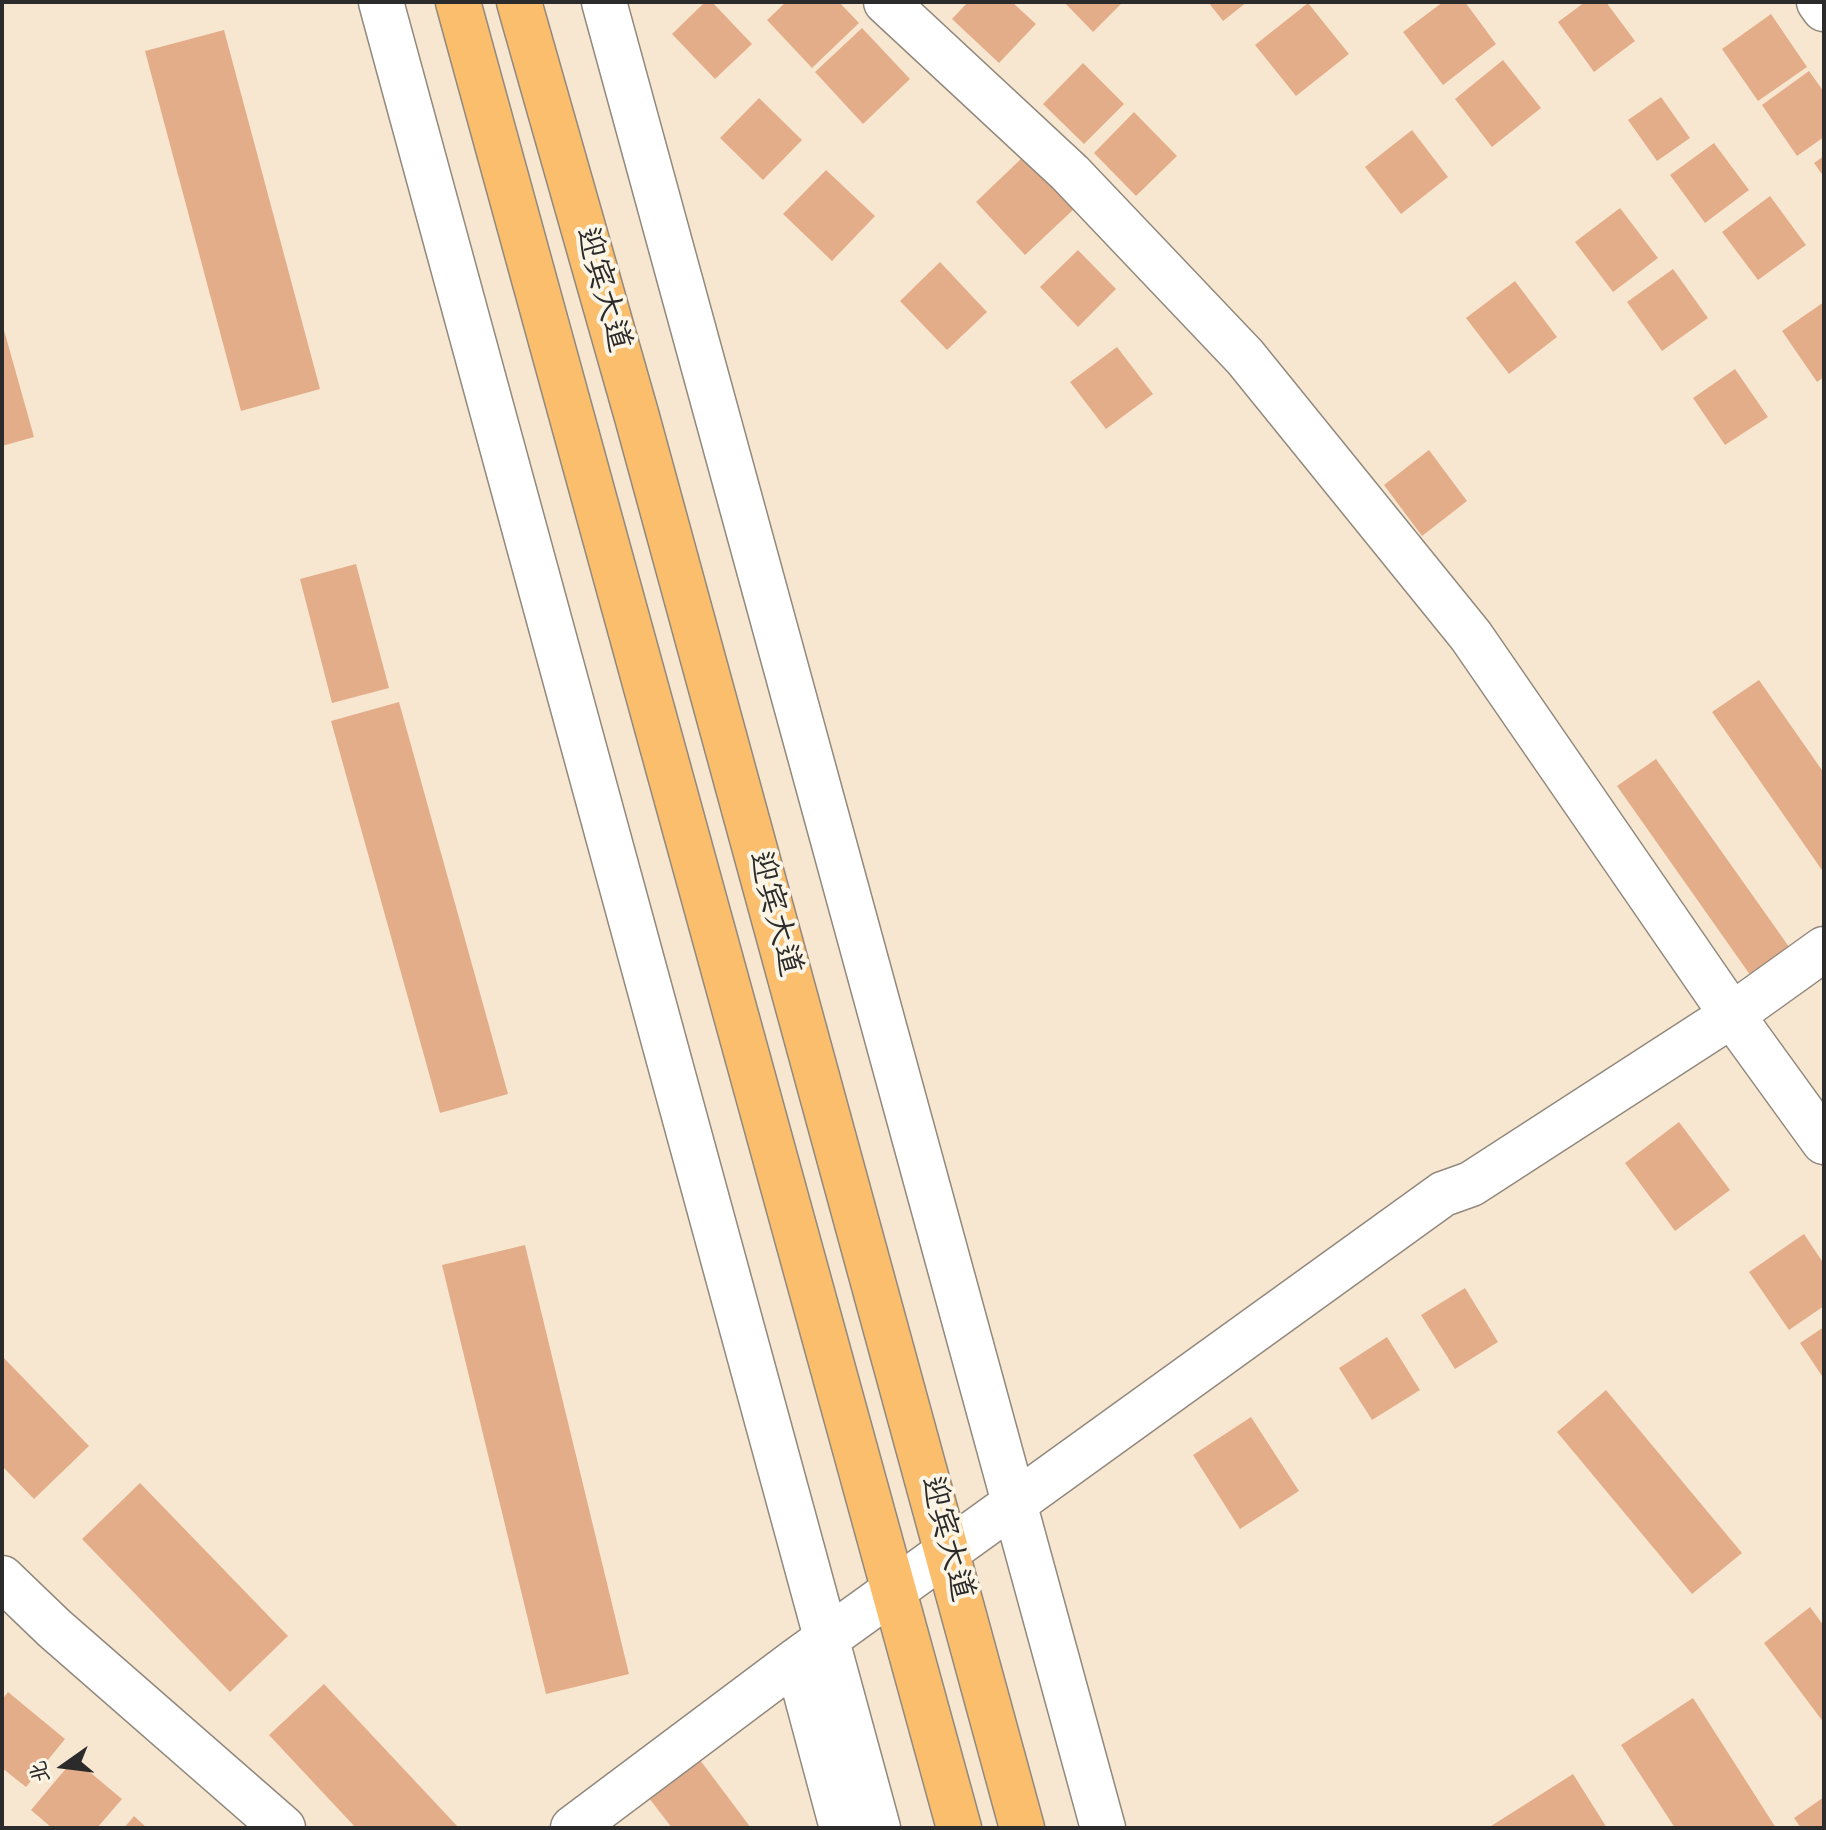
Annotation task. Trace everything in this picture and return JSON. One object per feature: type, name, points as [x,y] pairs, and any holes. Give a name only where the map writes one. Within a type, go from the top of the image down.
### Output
[{"type":"main road","name":"迎宾大道","points":[[458,2],[959,1828]]},
{"type":"main road","name":"迎宾大道","points":[[519,2],[637,417],[1022,1828]]},
{"type":"street","points":[[381,2],[812,1650],[842,1828]]},
{"type":"street","points":[[604,2],[1103,1828]]},
{"type":"street","points":[[886,2],[1070,173],[1245,357],[1471,636],[1732,1015],[1824,1142]]},
{"type":"street","points":[[1819,2],[1824,9]]},
{"type":"street","points":[[573,1828],[812,1650],[1443,1194],[1471,1184],[1732,1015],[1824,949]]},
{"type":"street","points":[[2,1578],[54,1628],[283,1828]]},
{"type":"street","points":[[812,1650],[878,1828]]},
{"type":"building","points":[[705,2],[712,2],[752,44],[715,79],[672,34]]},
{"type":"building","points":[[786,2],[839,2],[859,23],[812,68],[767,20]]},
{"type":"building","points":[[968,2],[1012,2],[1036,24],[999,63],[952,19]]},
{"type":"building","points":[[1064,2],[1123,2],[1093,32]]},
{"type":"building","points":[[1208,2],[1247,2],[1223,21]]},
{"type":"building","points":[[1443,2],[1465,2],[1496,44],[1443,85],[1403,32]]},
{"type":"building","points":[[1585,2],[1606,2],[1635,41],[1594,72],[1558,22]]},
{"type":"building","points":[[1308,3],[1349,54],[1296,96],[1255,45]]},
{"type":"building","points":[[1771,14],[1807,67],[1758,101],[1722,49]]},
{"type":"building","points":[[862,28],[910,79],[863,124],[815,72]]},
{"type":"building","points":[[224,30],[320,389],[241,411],[145,51]]},
{"type":"building","points":[[1503,60],[1541,108],[1492,147],[1455,99]]},
{"type":"building","points":[[1083,63],[1124,104],[1084,144],[1043,104]]},
{"type":"building","points":[[1809,71],[1824,92],[1824,137],[1797,156],[1762,105]]},
{"type":"building","points":[[1661,97],[1690,138],[1657,161],[1628,120]]},
{"type":"building","points":[[759,98],[802,140],[763,180],[720,138]]},
{"type":"building","points":[[1134,112],[1177,156],[1136,196],[1094,153]]},
{"type":"building","points":[[1412,130],[1448,177],[1401,214],[1365,167]]},
{"type":"building","points":[[1714,143],[1749,190],[1705,223],[1670,175]]},
{"type":"building","points":[[1024,156],[1074,209],[1025,255],[976,202]]},
{"type":"building","points":[[1824,156],[1824,177],[1814,163]]},
{"type":"building","points":[[826,170],[875,216],[832,261],[783,214]]},
{"type":"building","points":[[1770,196],[1806,245],[1758,280],[1722,232]]},
{"type":"building","points":[[1620,208],[1658,258],[1613,292],[1575,242]]},
{"type":"building","points":[[1078,250],[1116,289],[1078,327],[1040,287]]},
{"type":"building","points":[[940,262],[987,312],[947,350],[900,301]]},
{"type":"building","points":[[1673,269],[1708,318],[1662,351],[1627,302]]},
{"type":"building","points":[[1515,281],[1557,337],[1509,374],[1466,318]]},
{"type":"building","points":[[1824,302],[1824,377],[1817,382],[1782,331]]},
{"type":"building","points":[[2,323],[34,437],[2,446]]},
{"type":"building","points":[[1117,347],[1153,394],[1106,429],[1070,382]]},
{"type":"building","points":[[1735,369],[1768,417],[1725,445],[1693,398]]},
{"type":"building","points":[[1429,450],[1467,501],[1422,536],[1384,485]]},
{"type":"building","points":[[356,564],[389,688],[332,703],[300,579]]},
{"type":"building","points":[[1759,680],[1824,773],[1824,873],[1712,712]]},
{"type":"building","points":[[399,702],[508,1094],[440,1113],[331,721]]},
{"type":"building","points":[[1656,759],[1792,951],[1753,979],[1617,786]]},
{"type":"building","points":[[1679,1122],[1730,1190],[1675,1231],[1625,1163]]},
{"type":"building","points":[[1804,1234],[1824,1264],[1824,1306],[1789,1330],[1749,1272]]},
{"type":"building","points":[[525,1245],[629,1674],[546,1694],[442,1265]]},
{"type":"building","points":[[1465,1288],[1498,1342],[1455,1369],[1421,1315]]},
{"type":"building","points":[[1824,1327],[1824,1379],[1800,1343]]},
{"type":"building","points":[[1387,1337],[1420,1390],[1372,1420],[1339,1368]]},
{"type":"building","points":[[2,1356],[89,1446],[34,1499],[2,1466]]},
{"type":"building","points":[[1606,1390],[1742,1553],[1692,1594],[1557,1432]]},
{"type":"building","points":[[1251,1417],[1299,1491],[1240,1529],[1193,1455]]},
{"type":"building","points":[[140,1483],[288,1636],[230,1692],[82,1539]]},
{"type":"building","points":[[1810,1607],[1824,1626],[1824,1723],[1764,1643]]},
{"type":"building","points":[[324,1684],[459,1828],[356,1828],[269,1735]]},
{"type":"building","points":[[8,1692],[65,1739],[26,1787],[2,1768],[2,1700]]},
{"type":"building","points":[[1693,1698],[1776,1828],[1675,1828],[1621,1745]]},
{"type":"building","points":[[74,1759],[122,1799],[97,1828],[52,1828],[31,1810]]},
{"type":"building","points":[[700,1760],[751,1828],[672,1828],[649,1798]]},
{"type":"building","points":[[1573,1774],[1607,1828],[1488,1828]]},
{"type":"building","points":[[1824,1797],[1824,1828],[1801,1828],[1794,1818]]},
{"type":"building","points":[[134,1816],[147,1828],[124,1828]]}]
